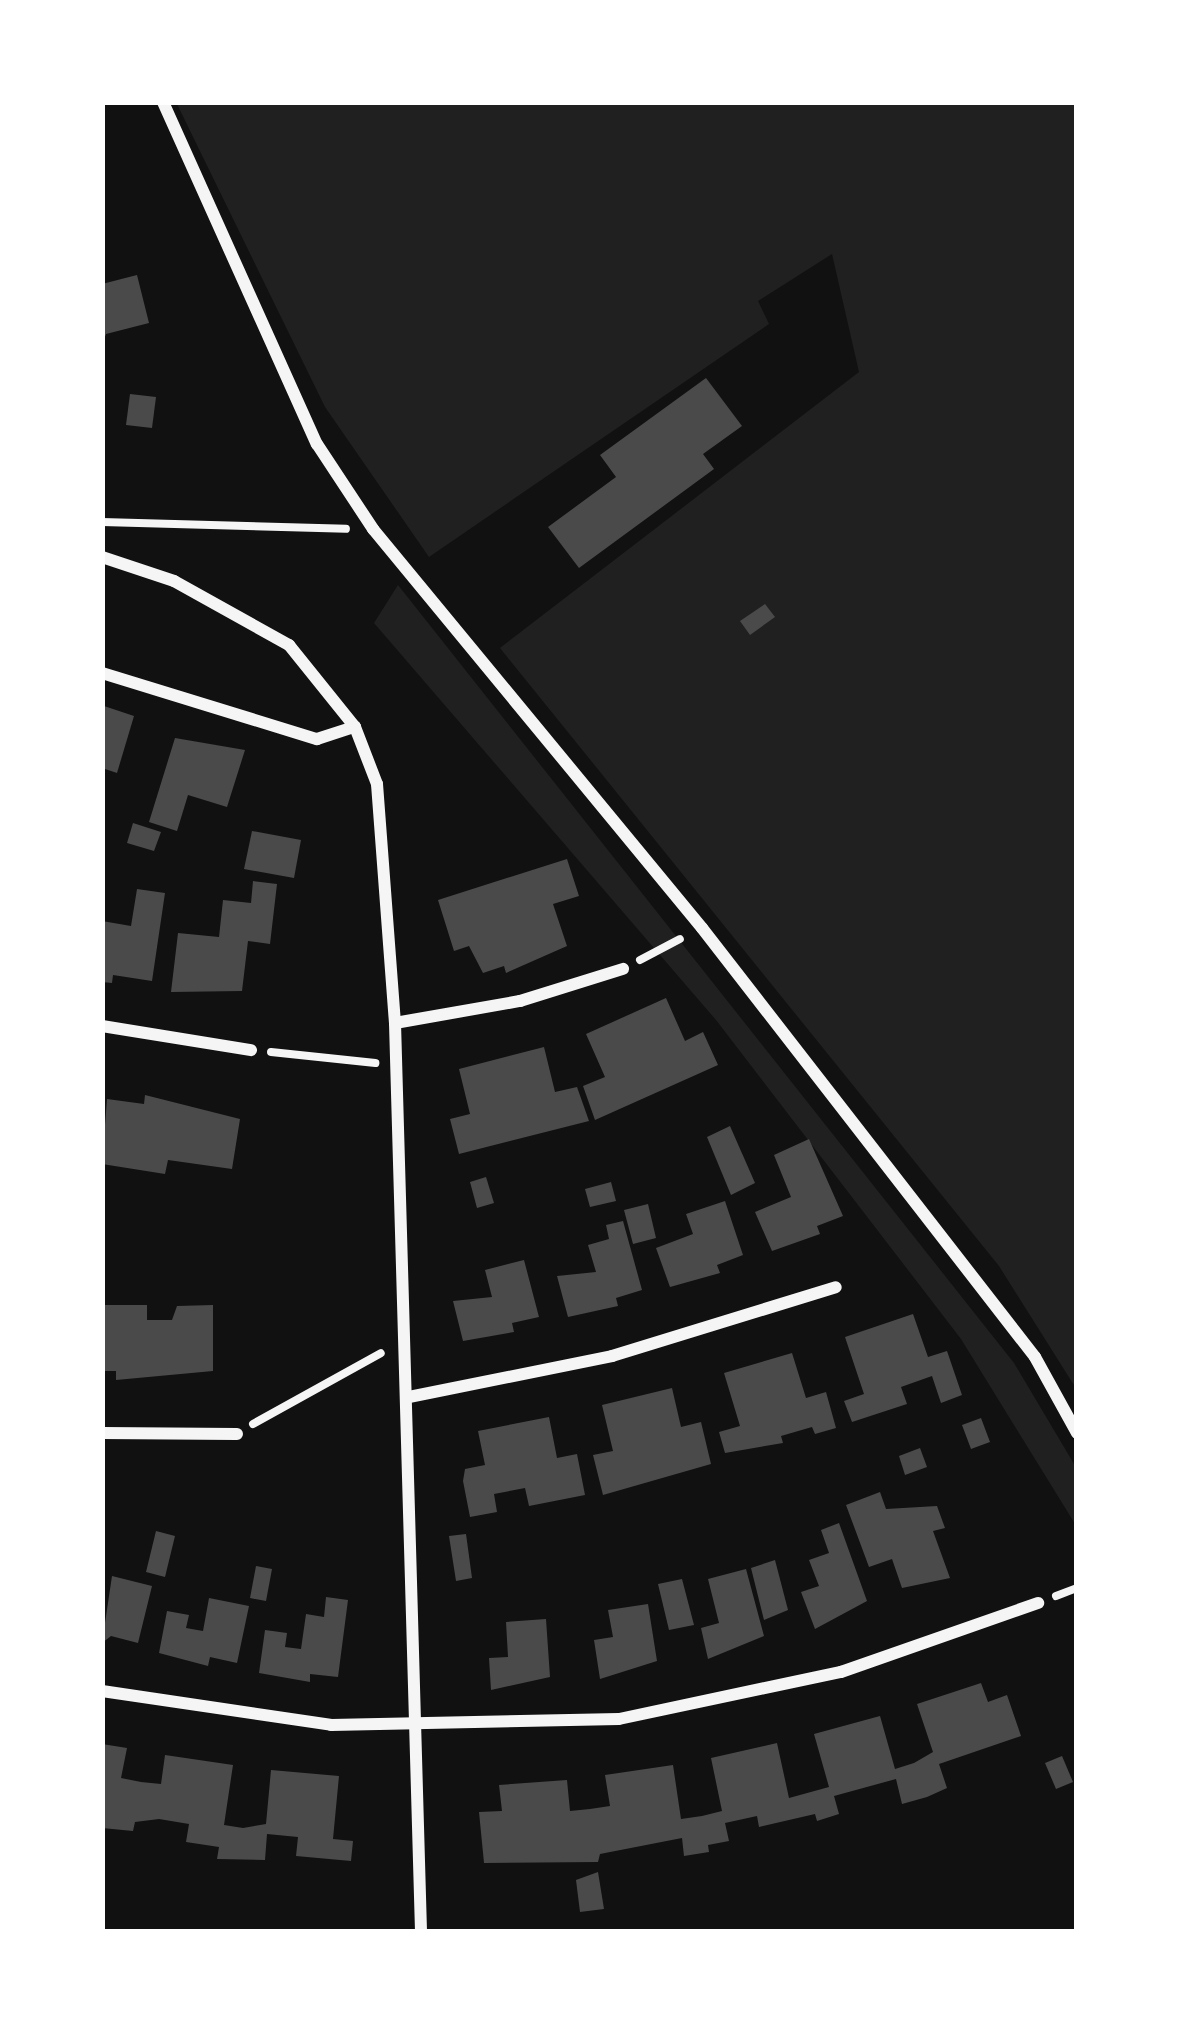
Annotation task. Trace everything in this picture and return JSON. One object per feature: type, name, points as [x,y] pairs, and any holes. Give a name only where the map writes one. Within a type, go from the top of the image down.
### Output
[{"type":"street","points":[[163,102],[316,445],[373,529],[702,928],[1035,1357],[1077,1433]]},
{"type":"street","points":[[102,556],[251,618],[289,645],[355,727],[377,784],[388,856],[397,1066],[421,1932]]},
{"type":"street","points":[[102,673],[317,739],[355,727]]},
{"type":"street","points":[[395,1023],[520,1001],[623,969]]},
{"type":"street","points":[[102,1026],[251,1050]]},
{"type":"street","points":[[409,1397],[612,1356],[836,1287]]},
{"type":"street","points":[[102,1433],[237,1434]]},
{"type":"street","points":[[102,1691],[331,1725],[412,1729],[619,1719],[842,1672],[1038,1603]]},
{"type":"path","points":[[102,522],[373,529]]},
{"type":"path","points":[[623,969],[702,928]]},
{"type":"path","points":[[251,1050],[397,1066]]},
{"type":"path","points":[[237,1434],[344,1367],[407,1350]]},
{"type":"shaded area","points":[[176,102],[1077,102],[1077,1390],[999,1266],[500,648],[859,372],[832,254],[758,301],[769,324],[429,557],[325,407]]},
{"type":"shaded area","points":[[398,585],[1014,1363],[1077,1469],[1077,1527],[961,1339],[716,1020],[374,623]]},
{"type":"building","points":[[137,275],[149,323],[106,334],[102,345],[102,284]]},
{"type":"building","points":[[706,378],[742,426],[703,454],[714,469],[579,568],[548,527],[616,477],[600,455]]},
{"type":"building","points":[[130,394],[156,397],[152,428],[126,425]]},
{"type":"building","points":[[765,604],[775,617],[750,635],[740,621]]},
{"type":"building","points":[[104,706],[134,716],[117,773],[102,768]]},
{"type":"building","points":[[175,738],[245,750],[227,807],[188,795],[177,831],[149,822]]},
{"type":"building","points":[[133,823],[161,832],[154,851],[127,843]]},
{"type":"building","points":[[252,831],[301,840],[294,878],[244,869]]},
{"type":"building","points":[[567,859],[579,896],[553,904],[567,946],[506,973],[504,966],[483,973],[469,946],[454,951],[438,900]]},
{"type":"building","points":[[253,881],[277,884],[270,944],[248,941],[242,991],[171,992],[178,933],[219,937],[223,900],[251,903]]},
{"type":"building","points":[[137,889],[165,893],[152,981],[113,975],[112,983],[102,982],[102,921],[131,926]]},
{"type":"building","points":[[666,998],[685,1041],[703,1032],[718,1065],[595,1120],[583,1086],[605,1077],[586,1034]]},
{"type":"building","points":[[544,1047],[555,1092],[577,1087],[589,1121],[459,1154],[450,1119],[470,1114],[459,1069]]},
{"type":"building","points":[[145,1095],[240,1119],[232,1169],[168,1160],[165,1174],[102,1164],[107,1099],[144,1104]]},
{"type":"building","points":[[730,1126],[755,1183],[731,1195],[707,1137]]},
{"type":"building","points":[[809,1139],[843,1216],[817,1226],[820,1234],[772,1251],[755,1212],[791,1197],[774,1155]]},
{"type":"building","points":[[486,1177],[494,1203],[477,1208],[470,1182]]},
{"type":"building","points":[[611,1182],[616,1201],[590,1207],[585,1189]]},
{"type":"building","points":[[725,1201],[743,1255],[717,1265],[720,1273],[670,1287],[656,1248],[693,1234],[686,1214]]},
{"type":"building","points":[[648,1204],[656,1238],[633,1244],[624,1210]]},
{"type":"building","points":[[623,1221],[642,1290],[616,1298],[618,1306],[568,1317],[557,1276],[596,1272],[588,1245],[609,1239],[606,1225]]},
{"type":"building","points":[[524,1260],[539,1317],[512,1323],[514,1332],[463,1341],[453,1301],[492,1297],[485,1270]]},
{"type":"building","points":[[102,1305],[147,1305],[147,1320],[172,1320],[177,1306],[213,1305],[213,1371],[116,1380],[116,1371],[102,1371]]},
{"type":"building","points":[[913,1314],[928,1357],[947,1351],[962,1395],[941,1403],[932,1376],[901,1387],[907,1404],[852,1422],[844,1401],[864,1394],[845,1337]]},
{"type":"building","points":[[792,1353],[806,1398],[826,1392],[836,1428],[815,1434],[812,1427],[781,1436],[783,1443],[725,1453],[719,1432],[740,1426],[724,1373]]},
{"type":"building","points":[[672,1388],[681,1427],[701,1422],[711,1464],[603,1495],[593,1455],[613,1451],[602,1405]]},
{"type":"building","points":[[549,1417],[557,1458],[577,1454],[585,1495],[529,1506],[525,1488],[494,1494],[497,1512],[470,1517],[463,1481],[465,1469],[485,1465],[478,1431]]},
{"type":"building","points":[[981,1418],[990,1442],[971,1449],[962,1425]]},
{"type":"building","points":[[920,1448],[927,1467],[905,1475],[899,1456]]},
{"type":"building","points":[[880,1492],[886,1509],[937,1506],[945,1528],[933,1531],[950,1578],[902,1588],[892,1559],[869,1567],[846,1505]]},
{"type":"building","points":[[839,1523],[867,1601],[815,1629],[801,1592],[819,1586],[809,1560],[829,1553],[821,1530]]},
{"type":"building","points":[[156,1531],[175,1536],[165,1577],[146,1572]]},
{"type":"building","points":[[466,1534],[472,1578],[456,1581],[449,1536]]},
{"type":"building","points":[[775,1560],[788,1610],[764,1620],[751,1568]]},
{"type":"building","points":[[256,1566],[272,1569],[266,1601],[250,1598]]},
{"type":"building","points":[[746,1569],[764,1636],[708,1659],[701,1628],[719,1623],[708,1579]]},
{"type":"building","points":[[112,1576],[152,1586],[138,1643],[111,1636],[102,1643]]},
{"type":"building","points":[[682,1579],[694,1625],[669,1630],[658,1584]]},
{"type":"building","points":[[326,1597],[348,1600],[338,1677],[310,1674],[310,1682],[259,1673],[265,1630],[287,1633],[285,1647],[301,1649],[306,1614],[324,1617]]},
{"type":"building","points":[[209,1598],[249,1606],[237,1663],[210,1657],[208,1666],[159,1653],[167,1611],[189,1615],[186,1628],[203,1631]]},
{"type":"building","points":[[648,1604],[657,1661],[600,1679],[594,1640],[613,1637],[608,1610]]},
{"type":"building","points":[[546,1619],[550,1677],[491,1690],[489,1658],[508,1657],[506,1622]]},
{"type":"building","points":[[981,1683],[988,1702],[1007,1695],[1021,1736],[939,1764],[947,1788],[927,1797],[902,1804],[896,1779],[834,1796],[839,1814],[817,1821],[815,1814],[759,1827],[757,1816],[725,1823],[729,1841],[708,1845],[709,1852],[684,1856],[682,1838],[600,1854],[598,1862],[484,1863],[479,1812],[502,1811],[499,1785],[567,1780],[570,1811],[590,1809],[610,1806],[605,1775],[673,1765],[681,1819],[702,1816],[722,1811],[711,1758],[777,1743],[789,1798],[829,1787],[814,1734],[880,1716],[895,1769],[933,1752],[917,1704]]},
{"type":"building","points":[[102,1744],[127,1748],[121,1778],[141,1782],[161,1784],[165,1755],[233,1765],[224,1825],[243,1828],[266,1824],[271,1770],[339,1776],[333,1839],[353,1841],[351,1861],[296,1856],[298,1837],[267,1834],[265,1860],[217,1859],[219,1847],[186,1842],[189,1824],[159,1819],[135,1822],[133,1831],[102,1828]]},
{"type":"building","points":[[1062,1756],[1073,1782],[1056,1789],[1045,1763]]},
{"type":"building","points":[[598,1872],[604,1909],[580,1912],[576,1880]]}]
